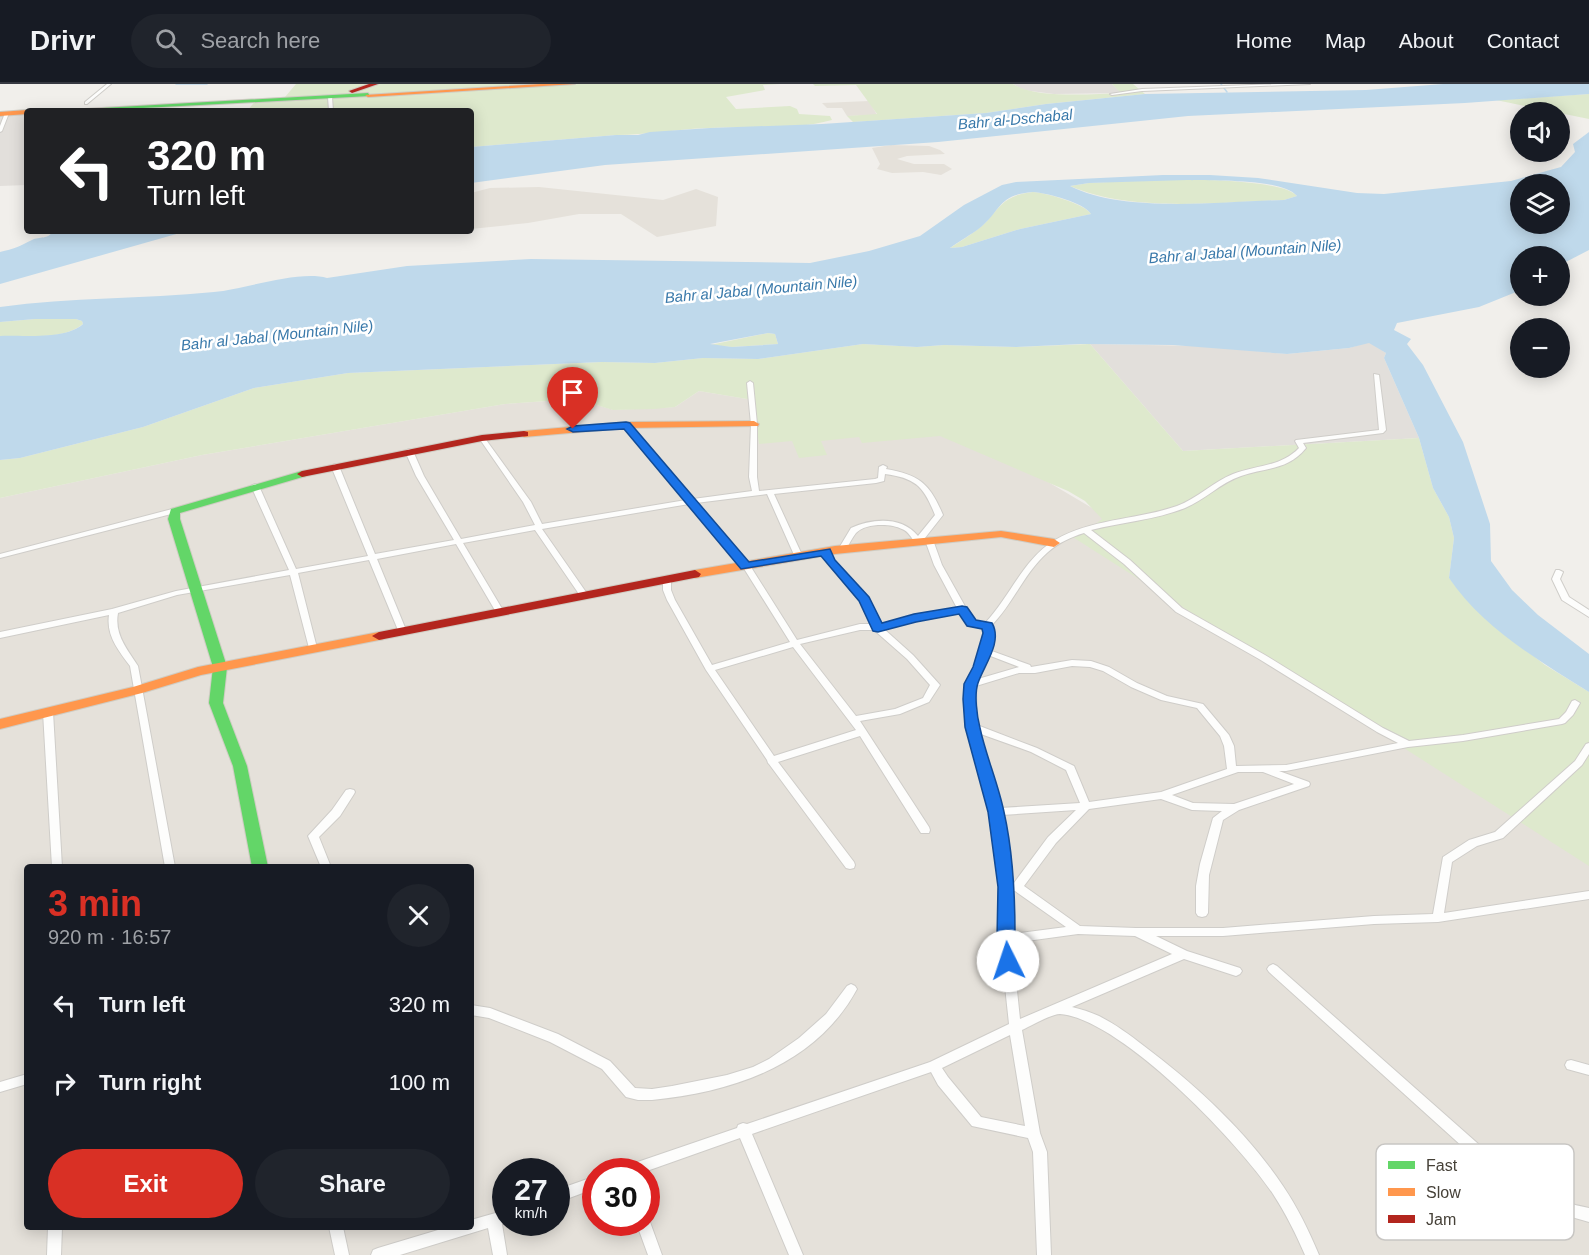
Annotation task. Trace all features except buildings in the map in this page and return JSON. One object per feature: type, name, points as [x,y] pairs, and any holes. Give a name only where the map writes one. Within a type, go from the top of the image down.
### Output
[{"type":"street","points":[[86,103],[109,84]]},
{"type":"street","points":[[330,104],[375,84]]},
{"type":"street","points":[[185,108],[330,104],[572,84]]},
{"type":"street","points":[[1112,94],[1139,90],[1308,84]]},
{"type":"street","points":[[0,132],[4,113],[24,112]]},
{"type":"street","points":[[987,626],[999,615],[1029,569],[1054,543],[1072,534],[1183,506],[1238,475],[1276,466],[1294,458],[1303,448],[1298,441],[1381,432],[1383,430],[1376,375]]},
{"type":"street","points":[[750,383],[754,424],[753,477],[756,493]]},
{"type":"street","points":[[0,556],[335,466],[482,438],[626,425],[754,424]]},
{"type":"street","points":[[626,425],[746,566],[794,642],[854,719],[925,830]]},
{"type":"street","points":[[482,438],[526,502],[539,527],[584,595]]},
{"type":"street","points":[[409,451],[420,476],[500,612]]},
{"type":"street","points":[[335,466],[402,630]]},
{"type":"street","points":[[0,635],[114,611],[148,599],[539,527],[756,493],[876,482],[881,479],[883,469],[909,477],[926,486],[939,516],[924,540]]},
{"type":"street","points":[[255,486],[293,571],[313,648]]},
{"type":"street","points":[[770,492],[799,557]]},
{"type":"street","points":[[176,510],[174,519],[198,589],[220,667],[216,703],[240,766],[259,864]]},
{"type":"street","points":[[843,548],[854,530],[889,523],[907,528],[924,540],[962,610],[972,623],[987,626]]},
{"type":"street","points":[[1086,530],[1127,562],[1179,610],[1262,657],[1380,730],[1408,744]]},
{"type":"street","points":[[0,723],[138,690],[198,671],[584,595],[843,548],[1001,534],[1054,543]]},
{"type":"street","points":[[825,552],[830,561],[864,599],[877,628],[910,657],[935,685],[926,700],[897,712],[854,719]]},
{"type":"street","points":[[1559,572],[1556,579],[1565,598],[1589,614]]},
{"type":"street","points":[[668,579],[667,591],[671,600],[711,668],[771,761],[850,865]]},
{"type":"street","points":[[711,668],[794,642],[849,629],[877,628],[914,618],[962,610]]},
{"type":"street","points":[[114,611],[111,622],[116,641],[134,666],[169,864]]},
{"type":"street","points":[[987,626],[989,633],[980,667],[971,684],[972,727],[996,812],[1012,887],[1006,939],[1015,1027],[1033,1133],[1040,1152],[1044,1255]]},
{"type":"street","points":[[984,651],[1035,670]]},
{"type":"street","points":[[971,684],[1018,670],[1035,670],[1072,663],[1091,664],[1106,669],[1164,698],[1200,706],[1224,735],[1229,746],[1232,770]]},
{"type":"street","points":[[996,812],[1086,806],[1162,795],[1232,770],[1286,768],[1408,744],[1463,738],[1562,721],[1575,703]]},
{"type":"street","points":[[48,712],[57,864]]},
{"type":"street","points":[[972,727],[1034,750],[1070,768],[1086,806]]},
{"type":"street","points":[[771,761],[861,732]]},
{"type":"street","points":[[1438,918],[1447,860],[1473,843],[1495,838],[1579,763],[1589,746]]},
{"type":"street","points":[[1203,913],[1200,886],[1218,818],[1235,808],[1305,784],[1263,770]]},
{"type":"street","points":[[325,864],[313,836],[336,813],[350,792]]},
{"type":"street","points":[[1162,795],[1192,806],[1235,808]]},
{"type":"street","points":[[1012,887],[1052,840],[1086,806]]},
{"type":"street","points":[[1012,887],[1078,930]]},
{"type":"street","points":[[1006,939],[1078,930],[1223,932],[1374,920],[1438,918],[1589,895]]},
{"type":"street","points":[[1136,932],[1183,954],[1236,971]]},
{"type":"street","points":[[660,1159],[934,1065],[1183,954]]},
{"type":"street","points":[[1273,969],[1469,1144]]},
{"type":"street","points":[[474,1010],[490,1013],[554,1038],[606,1065],[631,1093],[660,1094],[742,1077],[778,1060],[819,1029],[838,1011],[851,989]]},
{"type":"street","points":[[1057,1009],[1094,1019],[1137,1044],[1212,1112],[1276,1185],[1298,1222],[1312,1255]]},
{"type":"street","points":[[934,1065],[943,1081],[976,1122],[1033,1133]]},
{"type":"street","points":[[1571,1065],[1589,1070]]},
{"type":"street","points":[[0,1087],[24,1080]]},
{"type":"street","points":[[743,1129],[796,1255]]},
{"type":"street","points":[[1574,1213],[1589,1215]]},
{"type":"street","points":[[474,1226],[492,1220]]},
{"type":"street","points":[[54,1255],[55,1230]]},
{"type":"street","points":[[337,1230],[342,1255]]},
{"type":"street","points":[[378,1255],[460,1230]]},
{"type":"street","points":[[500,1236],[500,1255]]},
{"type":"street","points":[[648,1236],[655,1255]]},
{"type":"shaded area","points":[[1013,84],[1112,84],[1122,93],[1054,94],[1023,90]]},
{"type":"shaded area","points":[[869,101],[877,115],[847,116],[842,108],[827,108],[822,103]]},
{"type":"shaded area","points":[[24,114],[24,185],[0,186],[0,115]]},
{"type":"shaded area","points":[[891,145],[929,146],[940,150],[945,154],[907,156],[897,159],[914,164],[944,164],[952,169],[941,175],[923,172],[892,173],[877,169],[880,164],[872,148]]},
{"type":"shaded area","points":[[539,187],[663,200],[696,189],[718,197],[716,226],[657,237],[621,214],[579,214],[528,223],[474,229],[474,192],[490,188]]},
{"type":"shaded area","points":[[1369,342],[1386,353],[1384,358],[1419,438],[1183,451],[1090,344],[1202,346],[1287,354],[1349,348]]},
{"type":"shaded area","points":[[699,391],[970,436],[1589,801],[1589,1255],[0,1255],[0,498],[202,455],[505,404],[576,399],[614,410],[675,407]]},
{"type":"green space","points":[[296,84],[780,84],[763,85],[765,90],[726,97],[736,109],[790,106],[797,109],[799,114],[830,116],[832,120],[802,126],[696,129],[474,147],[474,108],[250,108],[257,99],[285,97]]},
{"type":"green space","points":[[813,84],[1013,84],[1036,92],[1080,95],[1121,93],[1112,84],[1133,84],[1145,94],[1046,104],[986,113],[853,122],[847,116],[877,114],[856,85],[815,86]]},
{"type":"green space","points":[[1589,94],[1589,119],[1570,115],[1570,102],[1510,103],[1496,100]]},
{"type":"green space","points":[[1168,179],[1256,183],[1288,190],[1297,196],[1284,200],[1148,203],[1121,200],[1070,186]]},
{"type":"green space","points":[[1033,192],[1074,203],[1091,214],[1020,229],[962,247],[950,248],[982,226],[1005,201],[1017,195]]},
{"type":"green space","points":[[76,319],[82,321],[83,324],[55,335],[0,336],[0,322]]},
{"type":"green space","points":[[768,333],[775,334],[778,344],[732,347],[710,345]]},
{"type":"green space","points":[[863,344],[917,347],[944,345],[1016,347],[1090,344],[1183,451],[1419,438],[1433,488],[1449,517],[1454,538],[1449,578],[1484,617],[1545,665],[1589,692],[1589,866],[1068,534],[1094,525],[1102,519],[1085,501],[1068,491],[940,436],[862,443],[859,437],[821,441],[827,455],[799,458],[792,441],[759,444],[753,400],[699,391],[675,407],[613,410],[576,399],[505,404],[202,455],[0,498],[0,460],[20,458],[143,427],[254,388],[348,373],[602,362],[655,363],[703,358],[758,359]]},
{"type":"water","name":"Bahr al-Dschabal","points":[[1443,84],[1589,84],[1589,94],[1465,103],[1188,116],[938,142],[605,165],[474,183],[474,147],[710,128],[822,124],[986,113],[1046,104],[1145,94],[1366,90]]},
{"type":"water","name":"Bahr al Jabal (Mountain Nile)","points":[[1589,132],[1589,250],[1570,260],[1570,246],[1510,246],[1510,294],[1479,307],[1397,323],[1394,330],[1411,339],[1407,344],[1423,365],[1463,442],[1490,524],[1491,561],[1512,590],[1538,615],[1589,654],[1589,692],[1513,642],[1462,596],[1449,578],[1454,538],[1449,517],[1433,488],[1419,438],[1384,358],[1386,353],[1369,343],[1349,348],[1287,354],[1173,345],[917,347],[863,344],[758,359],[703,358],[655,363],[602,362],[348,373],[254,388],[143,427],[20,458],[0,460],[0,336],[55,335],[83,324],[82,321],[76,319],[0,322],[0,307],[53,301],[214,292],[302,276],[327,278],[407,266],[531,259],[810,263],[869,251],[920,236],[964,205],[1002,185],[1016,182],[1163,175],[1258,178],[1357,193],[1384,194],[1510,181],[1510,234],[1570,234],[1570,174],[1536,174],[1570,162],[1570,157],[1575,152],[1573,144]],"holes":[[[1187,180],[1262,183],[1289,190],[1297,196],[1284,200],[1146,203],[1092,195],[1070,186],[1089,183]],[[1033,192],[1074,202],[1091,214],[1020,229],[962,247],[950,248],[981,227],[1007,200],[1013,196]],[[768,333],[775,334],[778,344],[732,347],[710,344]]]},
{"type":"water","points":[[51,234],[176,234],[0,284],[0,252]]},
{"type":"waterway","points":[[176,84],[207,84]]},
{"type":"waterway","points":[[1221,84],[1227,92]]},
{"type":"traffic: fast","points":[[111,108],[368,95]]},
{"type":"traffic: fast","points":[[259,864],[240,766],[216,703],[220,667],[174,519],[175,511],[302,474]]},
{"type":"traffic: slow","points":[[368,95],[572,84]]},
{"type":"traffic: slow","points":[[0,114],[24,112]]},
{"type":"traffic: slow","points":[[524,434],[626,425],[754,424]]},
{"type":"traffic: slow","points":[[695,574],[835,550],[1001,534],[1054,543]]},
{"type":"traffic: slow","points":[[0,724],[137,690],[198,671],[379,636]]},
{"type":"traffic: jam","points":[[352,91],[375,84]]},
{"type":"traffic: jam","points":[[302,474],[482,438],[524,434]]},
{"type":"traffic: jam","points":[[379,636],[695,574]]},
{"type":"route","points":[[573,429],[626,425],[746,566],[825,552],[830,561],[864,599],[878,628],[914,618],[962,610],[972,623],[987,626],[989,633],[980,667],[971,684],[970,699],[972,727],[996,812],[1007,887],[1008,961]]}]
